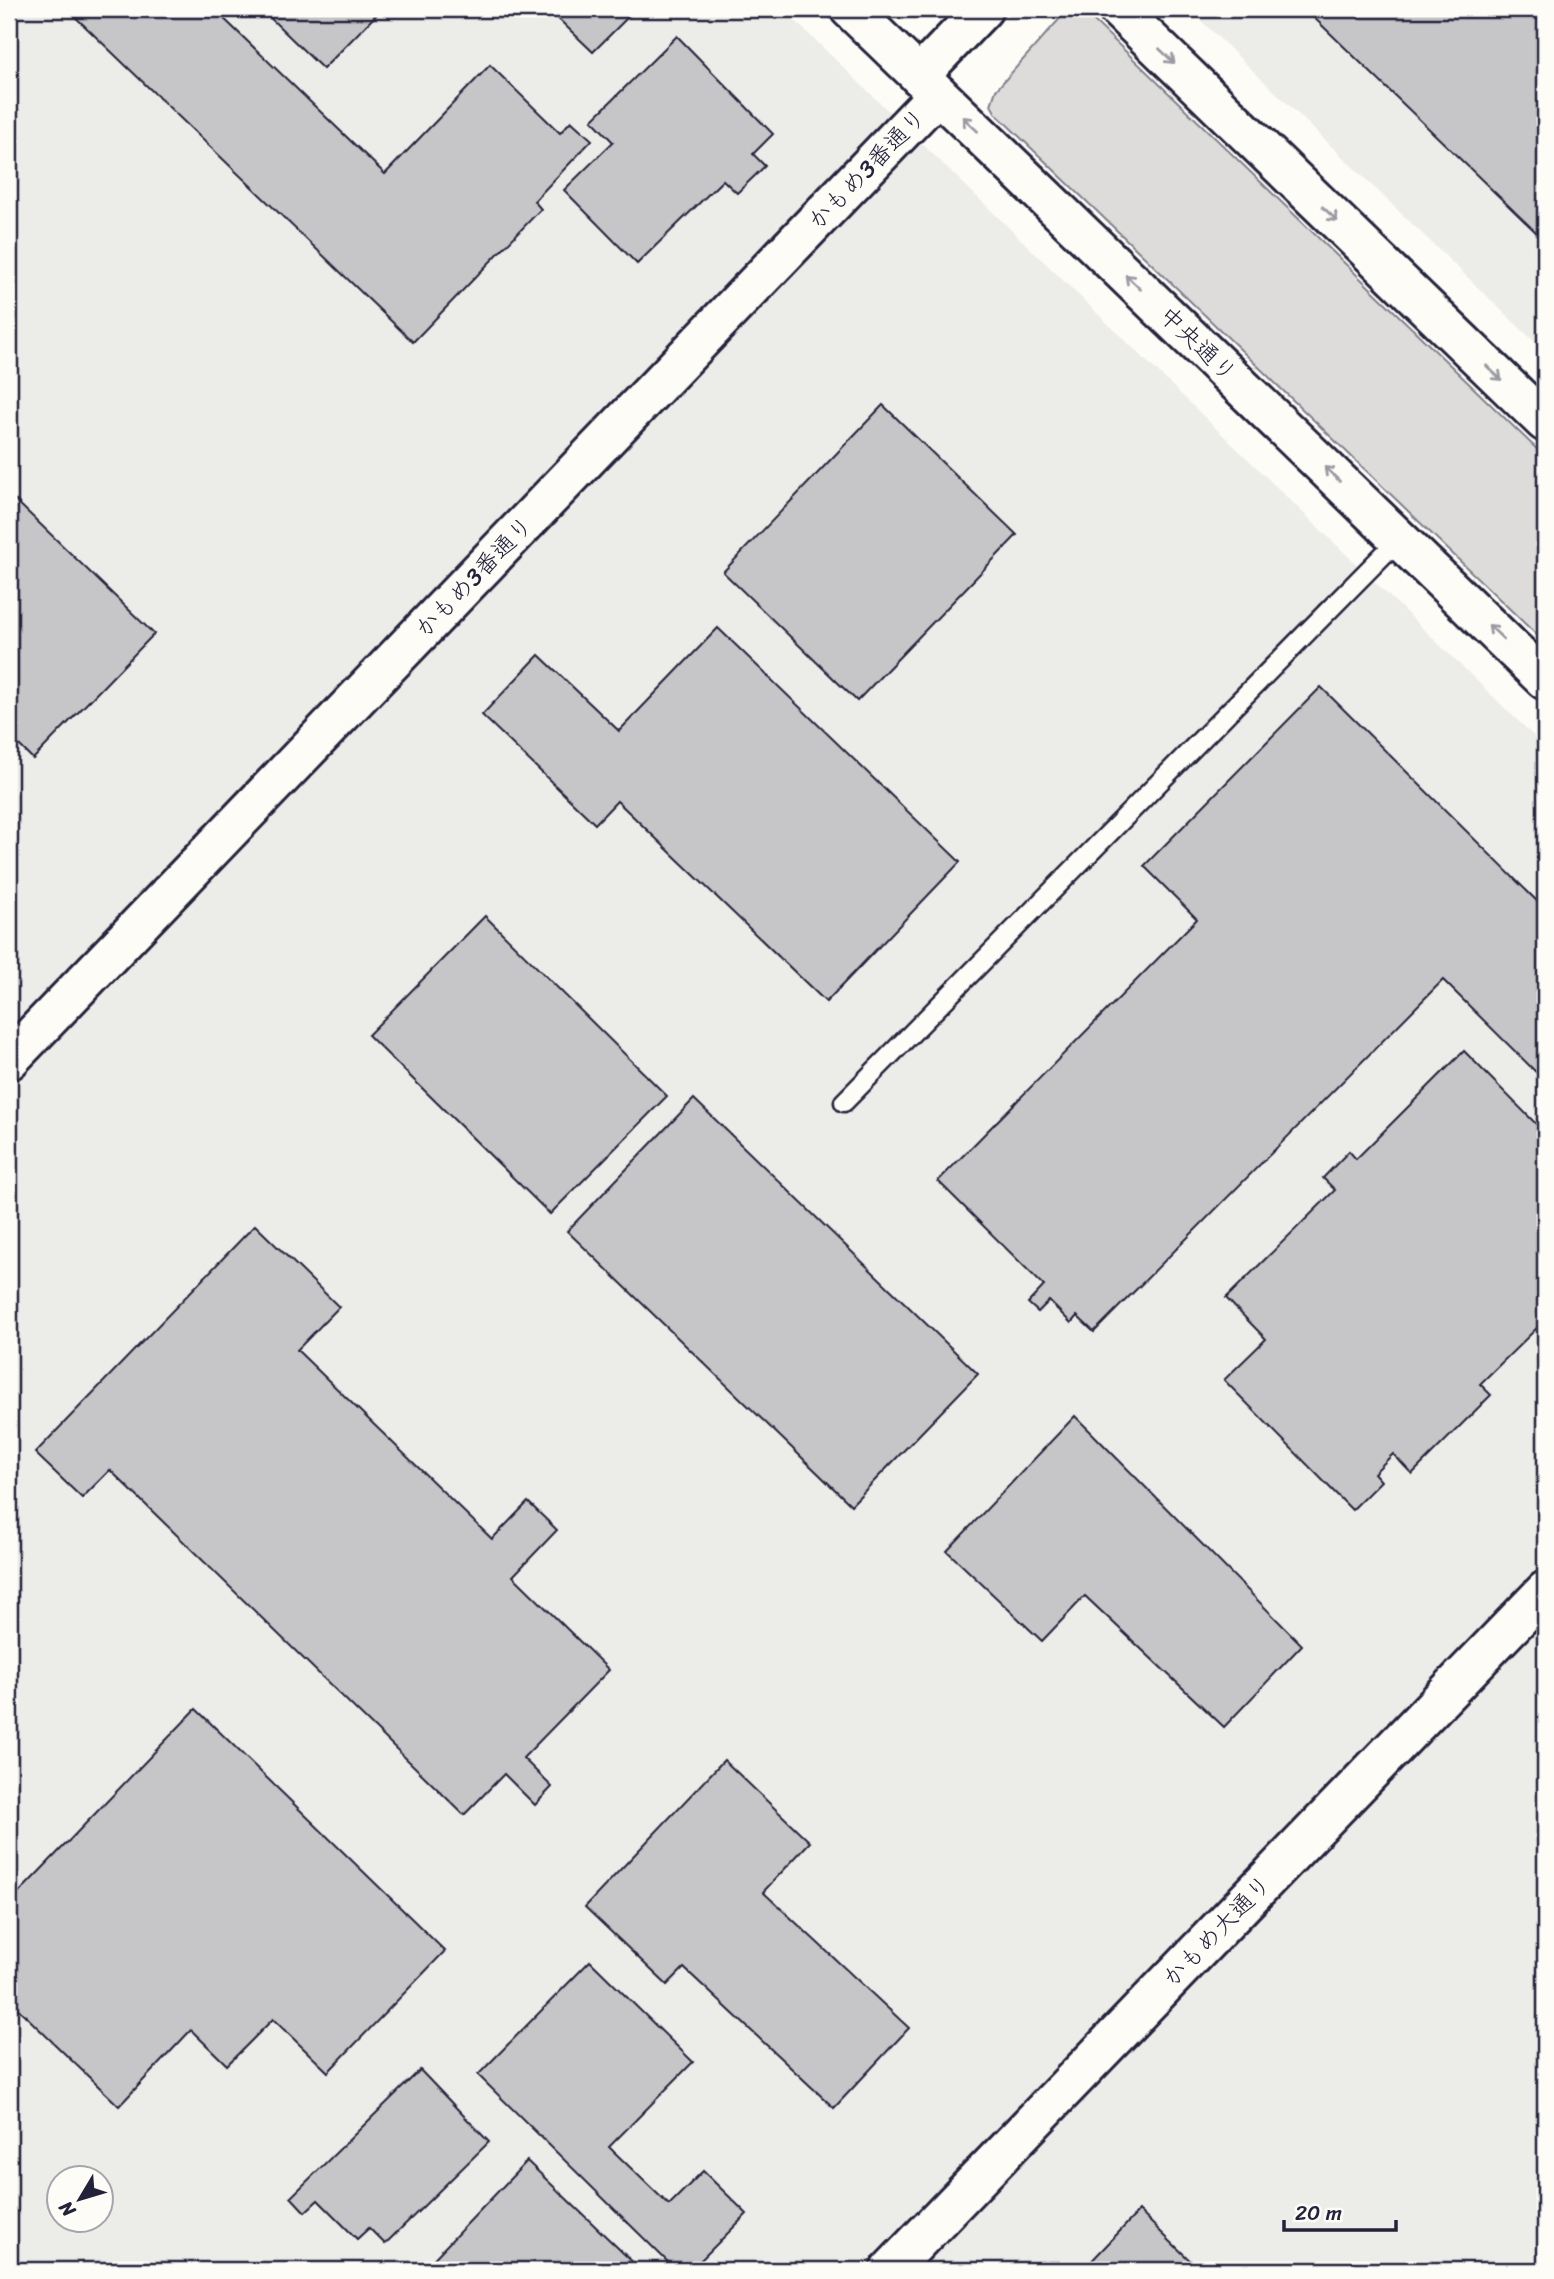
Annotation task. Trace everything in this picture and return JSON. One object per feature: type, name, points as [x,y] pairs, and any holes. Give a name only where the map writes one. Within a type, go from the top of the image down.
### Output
[{"type":"street","name":"中央通り","points":[[850,9],[1545,680]]},
{"type":"street","name":"かもめ3番通り","points":[[9,1060],[929,85],[983,9]]},
{"type":"street","points":[[1118,9],[1545,422]]},
{"type":"street","name":"かもめ大通り","points":[[890,2270],[1545,1591]]},
{"type":"lane","points":[[844,1102],[1399,539]]},
{"type":"shaded area","points":[[9,9],[783,9],[1545,747],[1545,2270],[9,2270]]},
{"type":"shaded area","points":[[1189,9],[1545,9],[1545,352]]},
{"type":"shaded area","points":[[1072,10],[1089,16],[1545,457],[1545,643],[996,114],[991,105],[996,90],[1063,15]]},
{"type":"building","points":[[67,9],[214,9],[385,174],[490,65],[560,133],[571,121],[592,140],[534,201],[541,209],[413,342]]},
{"type":"building","points":[[261,9],[374,9],[378,13],[323,69]]},
{"type":"building","points":[[548,9],[636,9],[593,52]]},
{"type":"building","points":[[1305,9],[1527,9],[1545,27],[1545,241]]},
{"type":"building","points":[[677,36],[773,134],[753,154],[765,166],[737,193],[723,180],[637,264],[564,190],[613,142],[592,120]]},
{"type":"building","points":[[883,405],[1017,535],[857,701],[723,572]]},
{"type":"building","points":[[9,494],[154,634],[33,759],[9,735]]},
{"type":"building","points":[[718,628],[960,862],[826,1002],[617,801],[595,824],[482,715],[539,655],[619,731]]},
{"type":"building","points":[[1321,687],[1545,909],[1545,1081],[1443,980],[1094,1332],[1077,1316],[1071,1323],[1049,1301],[1038,1312],[1028,1303],[1044,1286],[938,1181],[1197,919],[1144,866]]},
{"type":"building","points":[[485,916],[667,1096],[550,1214],[368,1035]]},
{"type":"building","points":[[1464,1051],[1545,1133],[1545,1320],[1480,1384],[1491,1395],[1412,1474],[1393,1454],[1374,1473],[1381,1481],[1352,1510],[1224,1380],[1266,1339],[1226,1298],[1335,1190],[1323,1178],[1349,1151],[1356,1159]]},
{"type":"building","points":[[694,1099],[978,1374],[851,1505],[567,1231]]},
{"type":"building","points":[[255,1225],[339,1307],[297,1350],[492,1539],[528,1502],[557,1530],[513,1576],[609,1670],[523,1758],[552,1787],[535,1805],[504,1774],[464,1815],[110,1470],[82,1498],[35,1453]]},
{"type":"building","points":[[1075,1416],[1302,1645],[1224,1727],[1085,1596],[1042,1641],[947,1551]]},
{"type":"building","points":[[196,1709],[445,1951],[328,2072],[273,2019],[227,2065],[191,2030],[119,2106],[9,2000],[9,1903]]},
{"type":"building","points":[[724,1760],[810,1842],[763,1892],[909,2028],[834,2108],[684,1968],[667,1985],[585,1907]]},
{"type":"building","points":[[590,1961],[693,2062],[609,2147],[669,2205],[703,2171],[747,2214],[691,2270],[676,2270],[478,2075]]},
{"type":"building","points":[[420,2070],[489,2142],[385,2244],[369,2228],[357,2239],[318,2200],[305,2212],[291,2197]]},
{"type":"building","points":[[527,2161],[641,2270],[423,2270]]},
{"type":"building","points":[[1139,2211],[1200,2270],[1083,2270]]}]
